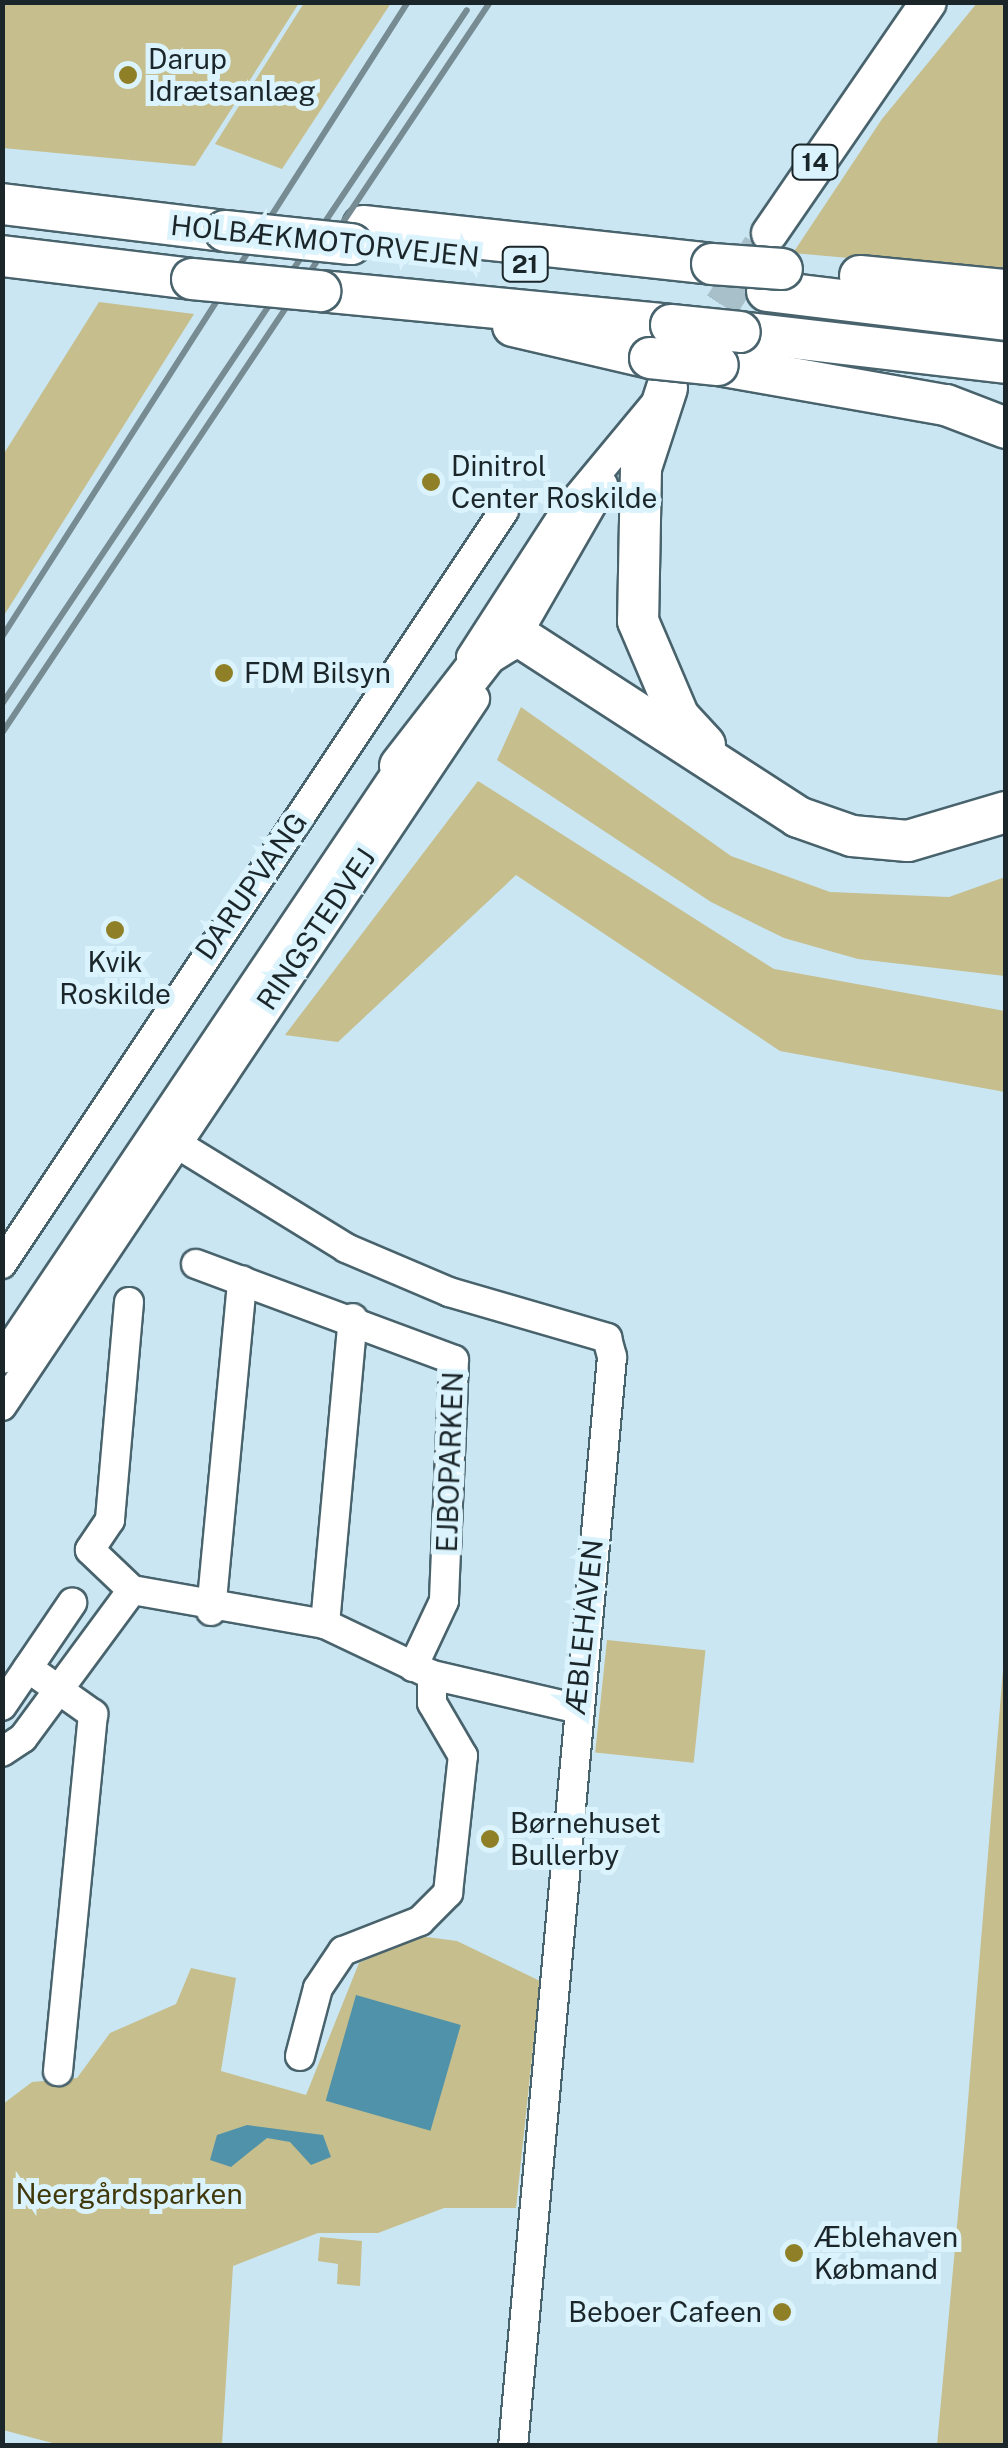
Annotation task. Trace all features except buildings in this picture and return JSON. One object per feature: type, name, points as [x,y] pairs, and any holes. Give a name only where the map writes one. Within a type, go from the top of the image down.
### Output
[{"type":"highway","name":"HOLBÆKMOTORVEJEN","points":[[2,204],[160,222],[231,221],[706,274],[773,264],[1006,320]]},
{"type":"highway","name":"HOLBÆKMOTORVEJEN","points":[[2,256],[452,305],[662,357],[729,349],[1006,363]]},
{"type":"highway","points":[[773,264],[1006,290]]},
{"type":"highway","points":[[729,349],[946,405],[1006,428]]},
{"type":"highway","points":[[662,357],[640,482],[638,621],[679,717],[739,781]]},
{"type":"highway","points":[[400,766],[487,654],[517,636],[739,781],[852,836],[908,841],[1006,812]]},
{"type":"main road","points":[[861,92],[904,2]]},
{"type":"main road","name":"14","points":[[773,264],[861,92],[928,2]]},
{"type":"street","name":"RINGSTEDVEJ","points":[[2,1359],[165,1138],[517,636],[621,447],[662,357]]},
{"type":"street","name":"RINGSTEDVEJ","points":[[2,1406],[165,1138],[400,766],[564,515],[621,447]]},
{"type":"street","name":"DARUPVANG","points":[[2,1264],[504,511]]},
{"type":"street","name":"ÆBLEHAVEN","points":[[165,1138],[346,1248],[449,1292],[607,1338],[612,1357],[575,1708],[513,2446]]},
{"type":"street","name":"EJBOPARKEN","points":[[196,1264],[446,1350],[459,1372],[444,1600],[422,1671]]},
{"type":"street","points":[[211,1611],[242,1280]]},
{"type":"street","points":[[129,1302],[110,1520],[90,1550],[132,1590],[211,1611],[324,1624],[422,1671],[575,1708]]},
{"type":"street","points":[[324,1624],[353,1318]]},
{"type":"street","points":[[2,1752],[60,1689],[132,1590]]},
{"type":"street","points":[[2,1706],[72,1603]]},
{"type":"street","points":[[28,1668],[93,1714],[58,2071]]},
{"type":"street","points":[[300,2056],[318,1988],[343,1951],[420,1921],[448,1892],[463,1756],[432,1703],[422,1671]]},
{"type":"green space","name":"Darup Idrætsanlæg","points":[[2,3],[299,3],[195,166],[3,148]]},
{"type":"green space","points":[[304,3],[391,3],[282,169],[215,144]]},
{"type":"green space","points":[[977,3],[1005,3],[1005,272],[793,253],[882,119]]},
{"type":"green space","points":[[99,302],[194,314],[3,617],[3,455]]},
{"type":"green space","points":[[521,707],[731,856],[830,892],[949,897],[1005,877],[1005,976],[858,959],[784,938],[711,902],[497,760]]},
{"type":"green space","points":[[478,781],[774,969],[1005,1011],[1005,1092],[780,1051],[516,875],[338,1042],[285,1035]]},
{"type":"green space","points":[[607,1640],[705,1650],[694,1763],[595,1752]]},
{"type":"green space","points":[[1005,1645],[1005,2445],[937,2445],[965,2138]]},
{"type":"green space","name":"Neergårdsparken","points":[[419,1936],[457,1941],[540,1981],[516,2208],[444,2208],[378,2233],[318,2233],[233,2266],[222,2445],[60,2445],[3,2430],[3,2104],[32,2082],[77,2078],[110,2033],[176,2004],[191,1968],[236,1978],[221,2071],[306,2095],[359,1963]]},
{"type":"green space","points":[[320,2237],[362,2241],[360,2286],[337,2284],[338,2264],[318,2261]]},
{"type":"water","points":[[356,1995],[461,2025],[430,2131],[326,2101]]},
{"type":"water","points":[[247,2125],[323,2135],[331,2157],[311,2165],[290,2142],[267,2138],[231,2167],[210,2160],[217,2135]]},
{"type":"tunnel","points":[[693,349],[760,246]]},
{"type":"railway","points":[[2,637],[408,2]]},
{"type":"railway","points":[[2,733],[490,2]]},
{"type":"railway","points":[[2,704],[467,10]]},
{"type":"place","name":"Darup Idrætsanlæg","points":[[128,75]]},
{"type":"place","name":"Dinitrol Center Roskilde","points":[[431,482]]},
{"type":"place","name":"FDM Bilsyn","points":[[224,673]]},
{"type":"place","name":"Kvik Roskilde","points":[[115,930]]},
{"type":"place","name":"Børnehuset Bullerby","points":[[490,1839]]},
{"type":"place","name":"Æblehaven Købmand","points":[[794,2253]]},
{"type":"place","name":"Beboer Cafeen","points":[[782,2312]]}]
